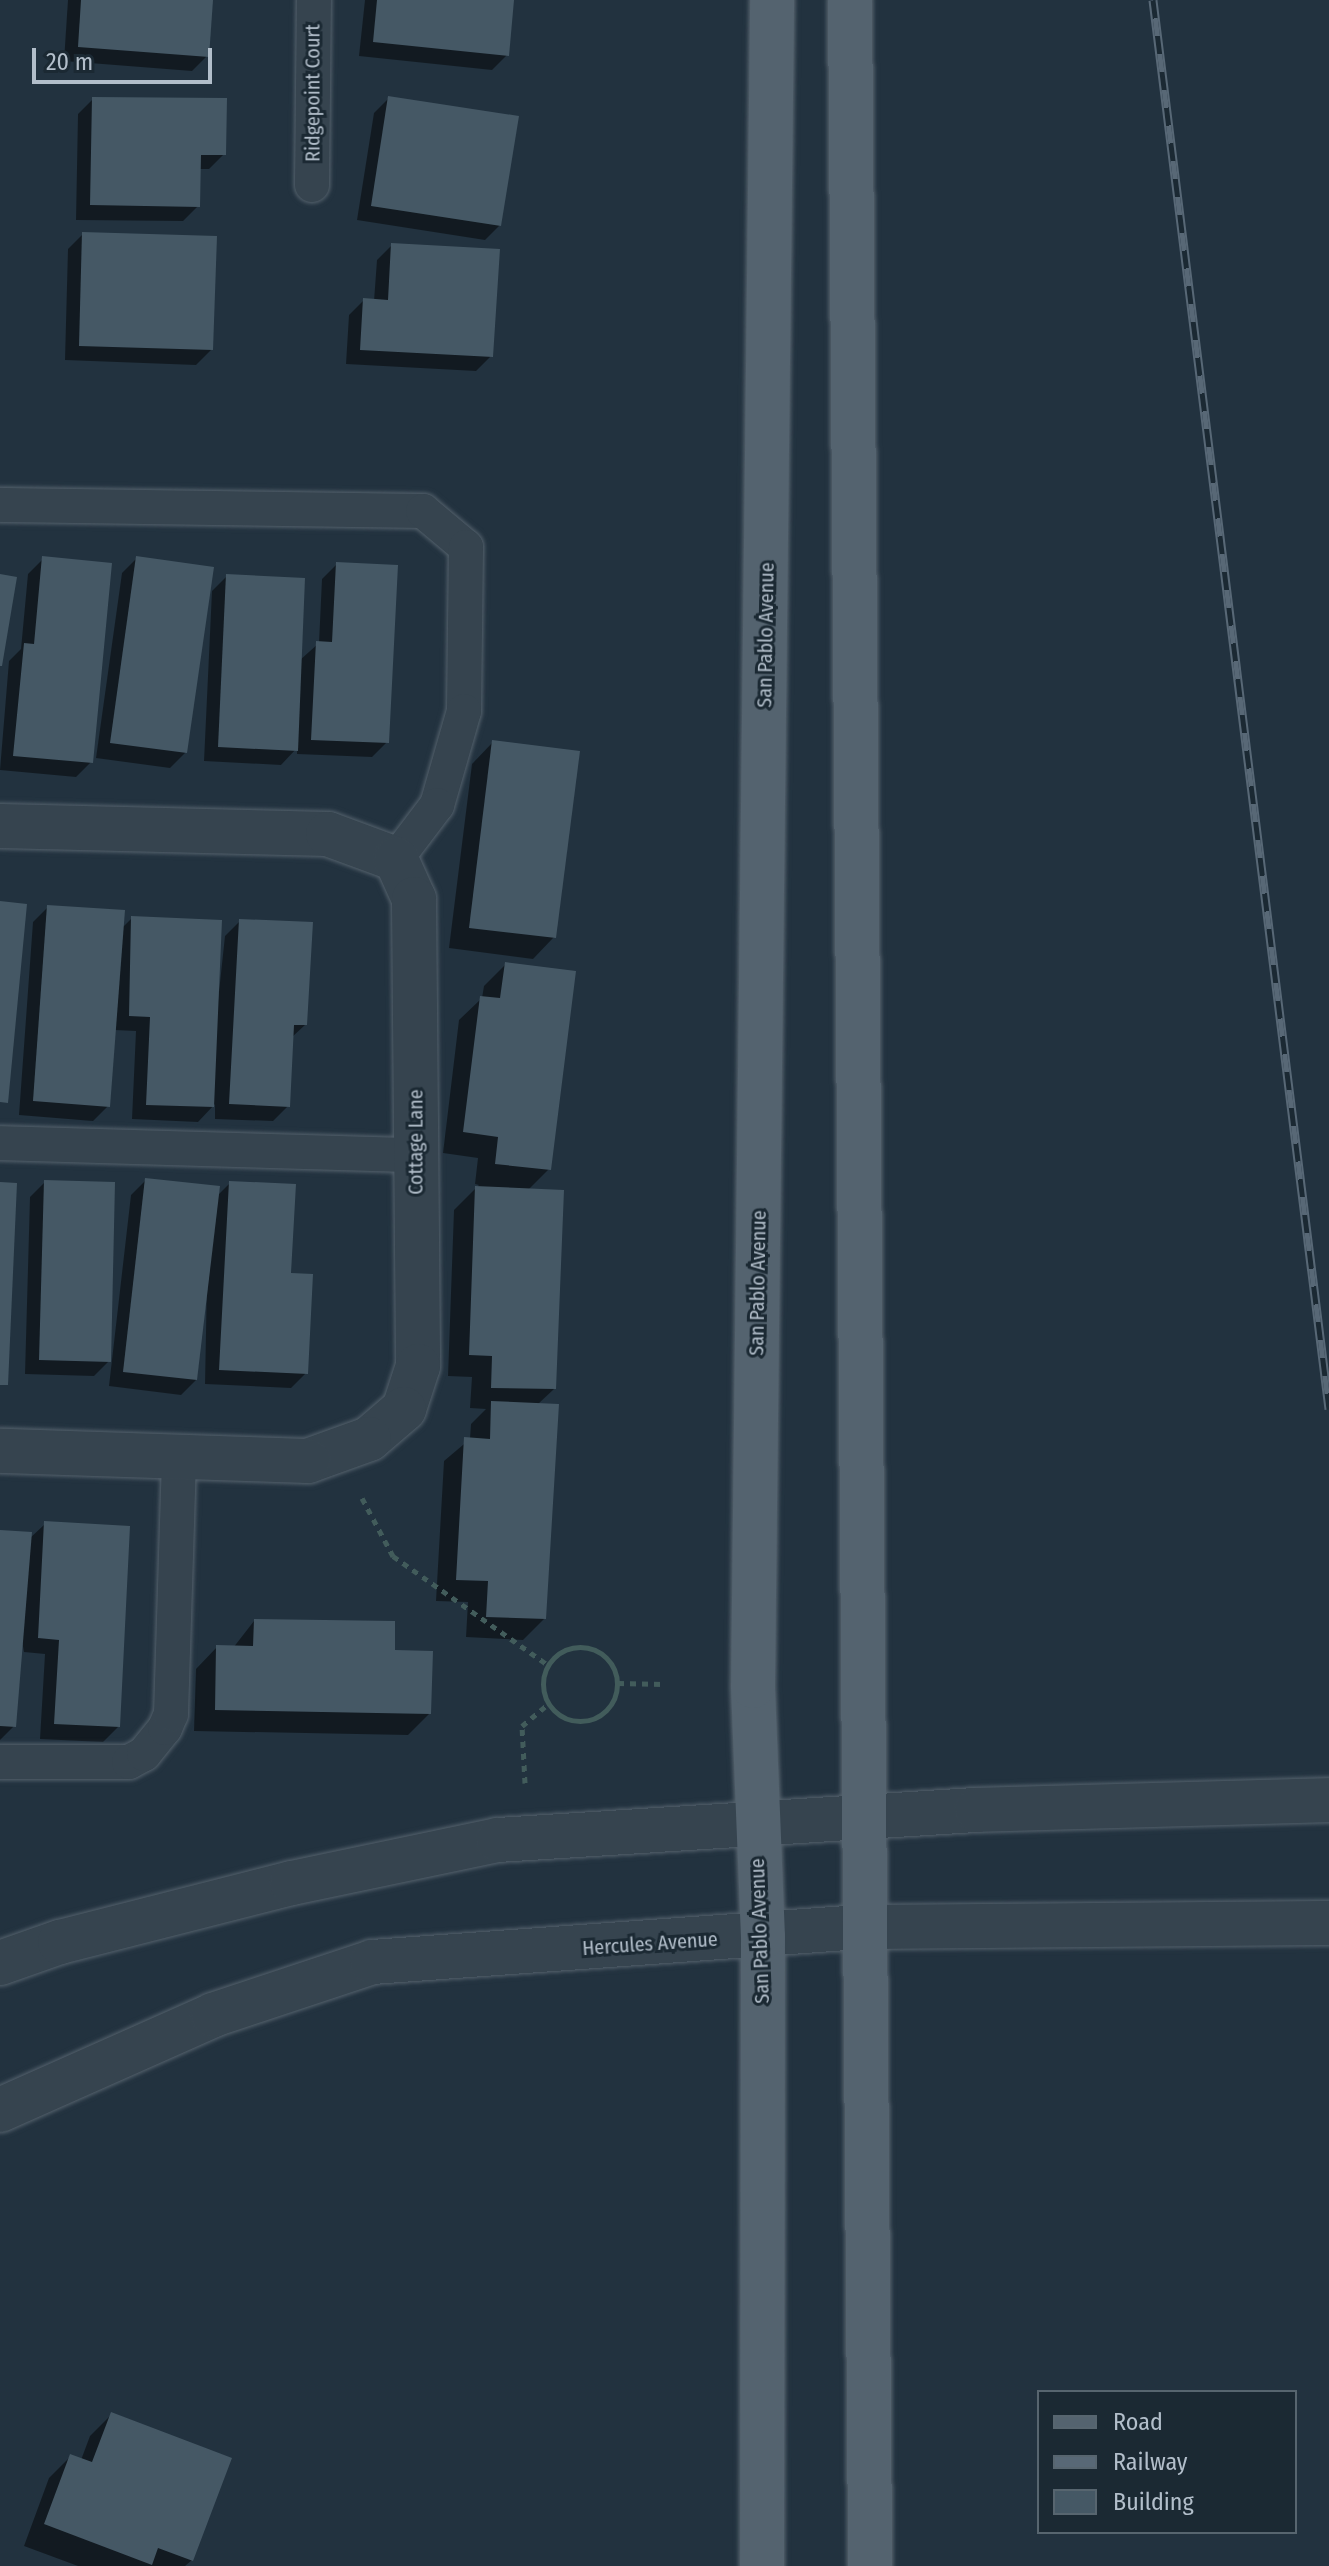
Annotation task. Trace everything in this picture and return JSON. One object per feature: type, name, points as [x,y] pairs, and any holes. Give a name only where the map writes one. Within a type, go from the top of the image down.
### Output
[{"type":"main road","name":"San Pablo Avenue","points":[[762,2566],[763,1937],[753,1686],[772,0]]},
{"type":"main road","points":[[850,0],[861,1817],[865,1927],[870,2566]]},
{"type":"street","points":[[0,826],[328,834],[396,859]]},
{"type":"street","name":"Cottage Lane","points":[[0,1451],[308,1461],[369,1439],[404,1409],[418,1366],[414,899],[396,859]]},
{"type":"street","points":[[0,1963],[60,1942],[292,1883],[498,1840],[756,1821],[977,1810],[1329,1800]]},
{"type":"street","name":"Hercules Avenue","points":[[0,2110],[213,2015],[372,1962],[763,1937],[865,1927],[981,1923],[1329,1923]]},
{"type":"lane","name":"Ridgepoint Court","points":[[312,185],[314,0]]},
{"type":"lane","points":[[0,505],[423,511],[466,547],[464,711],[437,805],[396,859]]},
{"type":"lane","points":[[0,1143],[416,1155]]},
{"type":"lane","points":[[0,1762],[114,1764],[144,1754],[157,1742],[171,1714],[179,1455]]},
{"type":"path","points":[[337,1450],[393,1556],[548,1665]]},
{"type":"path","points":[[567,1649],[596,1650],[618,1683],[607,1710],[592,1720],[567,1720],[548,1704],[543,1691],[548,1665],[567,1649]]},
{"type":"path","points":[[618,1683],[664,1684]]},
{"type":"path","points":[[525,1788],[522,1726],[548,1704]]},
{"type":"building","points":[[81,0],[213,0],[209,57],[78,47]]},
{"type":"building","points":[[377,0],[514,0],[509,56],[373,42]]},
{"type":"building","points":[[388,96],[519,116],[501,226],[371,206]]},
{"type":"building","points":[[92,97],[227,98],[226,155],[201,155],[200,207],[90,205]]},
{"type":"building","points":[[82,232],[217,236],[213,350],[79,346]]},
{"type":"building","points":[[391,243],[500,249],[493,357],[360,350],[363,298],[388,300]]},
{"type":"building","points":[[42,556],[112,563],[93,763],[13,756],[24,643],[34,644]]},
{"type":"building","points":[[136,556],[214,567],[187,753],[110,743]]},
{"type":"building","points":[[336,562],[398,565],[389,743],[311,740],[316,641],[332,642]]},
{"type":"building","points":[[0,574],[17,577],[2,666],[0,666]]},
{"type":"building","points":[[226,574],[305,578],[298,751],[218,747]]},
{"type":"building","points":[[492,740],[580,751],[556,938],[469,928]]},
{"type":"building","points":[[0,901],[27,904],[8,1103],[0,1102]]},
{"type":"building","points":[[47,905],[125,910],[110,1107],[33,1101]]},
{"type":"building","points":[[131,916],[222,920],[214,1107],[146,1105],[150,1017],[129,1016]]},
{"type":"building","points":[[239,919],[313,922],[307,1025],[294,1025],[290,1107],[229,1104]]},
{"type":"building","points":[[505,962],[576,971],[551,1170],[495,1164],[498,1137],[463,1132],[480,996],[500,998]]},
{"type":"building","points":[[145,1178],[220,1186],[197,1380],[123,1372]]},
{"type":"building","points":[[44,1180],[115,1182],[111,1362],[39,1360]]},
{"type":"building","points":[[229,1181],[296,1184],[291,1273],[313,1274],[308,1374],[219,1370]]},
{"type":"building","points":[[0,1182],[17,1183],[8,1385],[0,1385]]},
{"type":"building","points":[[475,1186],[564,1190],[556,1389],[491,1388],[492,1356],[469,1355]]},
{"type":"building","points":[[491,1401],[559,1404],[546,1619],[486,1617],[488,1581],[456,1580],[464,1437],[490,1439]]},
{"type":"building","points":[[44,1521],[130,1526],[120,1727],[54,1724],[59,1640],[38,1638]]},
{"type":"building","points":[[0,1530],[32,1532],[16,1727],[0,1726]]},
{"type":"building","points":[[254,1619],[395,1621],[395,1650],[433,1651],[431,1714],[215,1710],[216,1645],[253,1646]]},
{"type":"building","points":[[111,2412],[232,2458],[193,2561],[158,2548],[152,2565],[44,2524],[70,2454],[92,2462]]},
{"type":"railway","points":[[1153,0],[1329,1409]]}]
